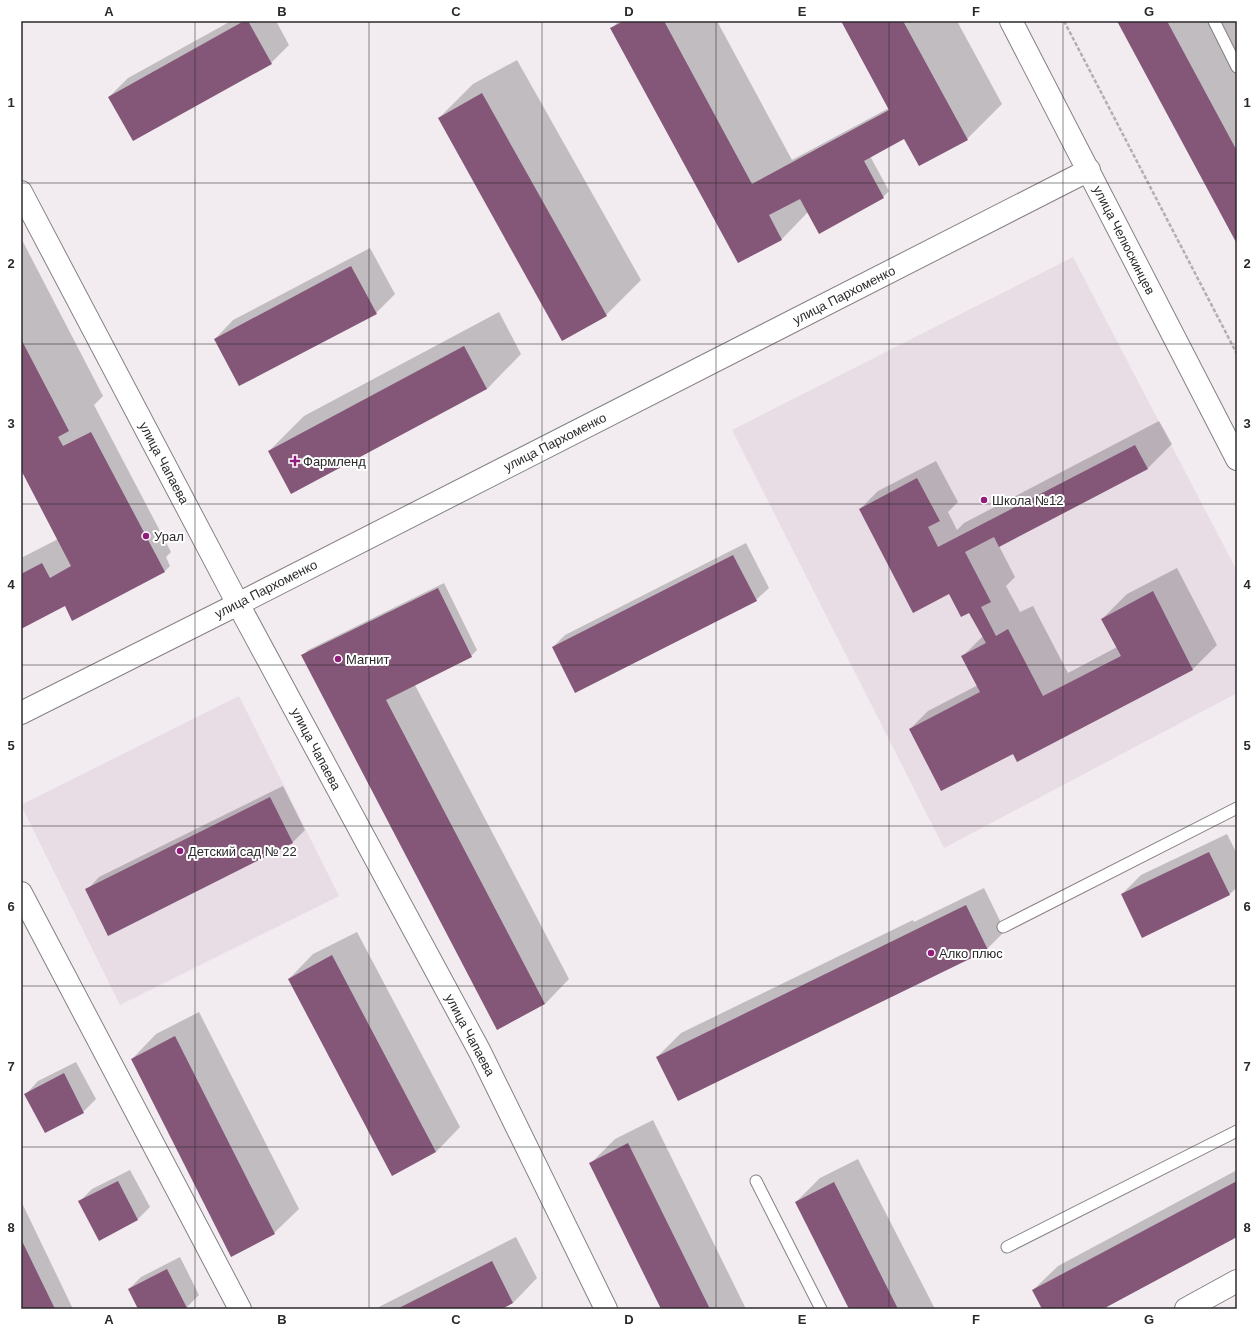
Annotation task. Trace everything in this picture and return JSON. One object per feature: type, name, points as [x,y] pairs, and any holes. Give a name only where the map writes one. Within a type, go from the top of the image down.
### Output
[{"type":"street","name":"улица Челюскинцев","points":[[1011,21],[1237,459]]},
{"type":"street","name":"улица Пархоменко","points":[[21,713],[1089,170]]},
{"type":"street","name":"улица Чапаева","points":[[21,192],[238,604],[480,1052],[606,1309]]},
{"type":"street","points":[[21,893],[240,1309]]},
{"type":"street","points":[[1186,1309],[1237,1281]]},
{"type":"lane","points":[[1214,21],[1237,67]]},
{"type":"lane","points":[[1003,927],[1237,809]]},
{"type":"lane","points":[[1007,1247],[1237,1131]]},
{"type":"lane","points":[[756,1180],[822,1309]]},
{"type":"path","points":[[1064,21],[1237,354]]},
{"type":"shaded area","name":"Школа №12","points":[[1073,257],[1237,571],[1237,693],[944,848],[732,430]]},
{"type":"shaded area","name":"Детский сад № 22","points":[[239,696],[339,896],[120,1005],[21,805]]},
{"type":"building","points":[[244,21],[248,21],[272,64],[133,141],[108,97]]},
{"type":"building","points":[[624,21],[664,21],[752,184],[889,110],[841,21],[903,21],[968,140],[919,166],[904,139],[864,161],[884,198],[819,234],[800,199],[769,215],[782,240],[738,263],[610,28]]},
{"type":"building","points":[[1117,21],[1167,21],[1237,151],[1237,244]]},
{"type":"building","points":[[482,93],[607,316],[562,341],[438,118]]},
{"type":"building","points":[[351,266],[377,314],[239,386],[214,339]]},
{"type":"building","points":[[21,339],[69,431],[58,437],[63,446],[91,432],[165,572],[72,621],[65,606],[21,629],[21,574],[42,563],[50,578],[71,566],[21,470]]},
{"type":"building","points":[[464,346],[487,389],[291,494],[268,451]]},
{"type":"building","points":[[1135,445],[1148,469],[999,547],[994,537],[965,552],[991,602],[981,607],[996,636],[1008,629],[1043,696],[1121,656],[1101,619],[1153,591],[1193,670],[1017,762],[1013,754],[941,791],[909,729],[980,692],[961,656],[986,643],[969,613],[961,617],[949,594],[913,613],[859,509],[917,478],[940,521],[928,527],[938,547]]},
{"type":"building","points":[[733,555],[757,601],[575,693],[552,647]]},
{"type":"building","points":[[438,588],[472,657],[386,700],[545,1004],[497,1030],[301,655]]},
{"type":"building","points":[[270,797],[293,843],[108,936],[85,889]]},
{"type":"building","points":[[1209,852],[1230,895],[1142,938],[1121,894]]},
{"type":"building","points":[[966,905],[988,950],[678,1101],[656,1057]]},
{"type":"building","points":[[332,955],[436,1152],[392,1176],[288,979]]},
{"type":"building","points":[[175,1036],[275,1234],[231,1257],[131,1059]]},
{"type":"building","points":[[64,1073],[84,1113],[45,1133],[24,1094]]},
{"type":"building","points":[[628,1143],[710,1309],[661,1309],[589,1163]]},
{"type":"building","points":[[118,1181],[138,1220],[99,1241],[78,1201]]},
{"type":"building","points":[[1237,1181],[1237,1237],[1103,1309],[1042,1309],[1032,1290]]},
{"type":"building","points":[[834,1182],[898,1309],[849,1309],[795,1202]]},
{"type":"building","points":[[21,1239],[37,1272],[55,1309],[21,1309]]},
{"type":"building","points":[[492,1261],[513,1303],[502,1309],[397,1309]]},
{"type":"building","points":[[167,1269],[187,1308],[138,1309],[128,1289]]},
{"type":"place","name":"Фармленд","points":[[295,461]]},
{"type":"place","name":"Школа №12","points":[[984,500]]},
{"type":"place","name":"Урал","points":[[146,536]]},
{"type":"place","name":"Магнит","points":[[338,659]]},
{"type":"place","name":"Детский сад № 22","points":[[180,851]]},
{"type":"place","name":"Алко плюс","points":[[931,953]]}]
